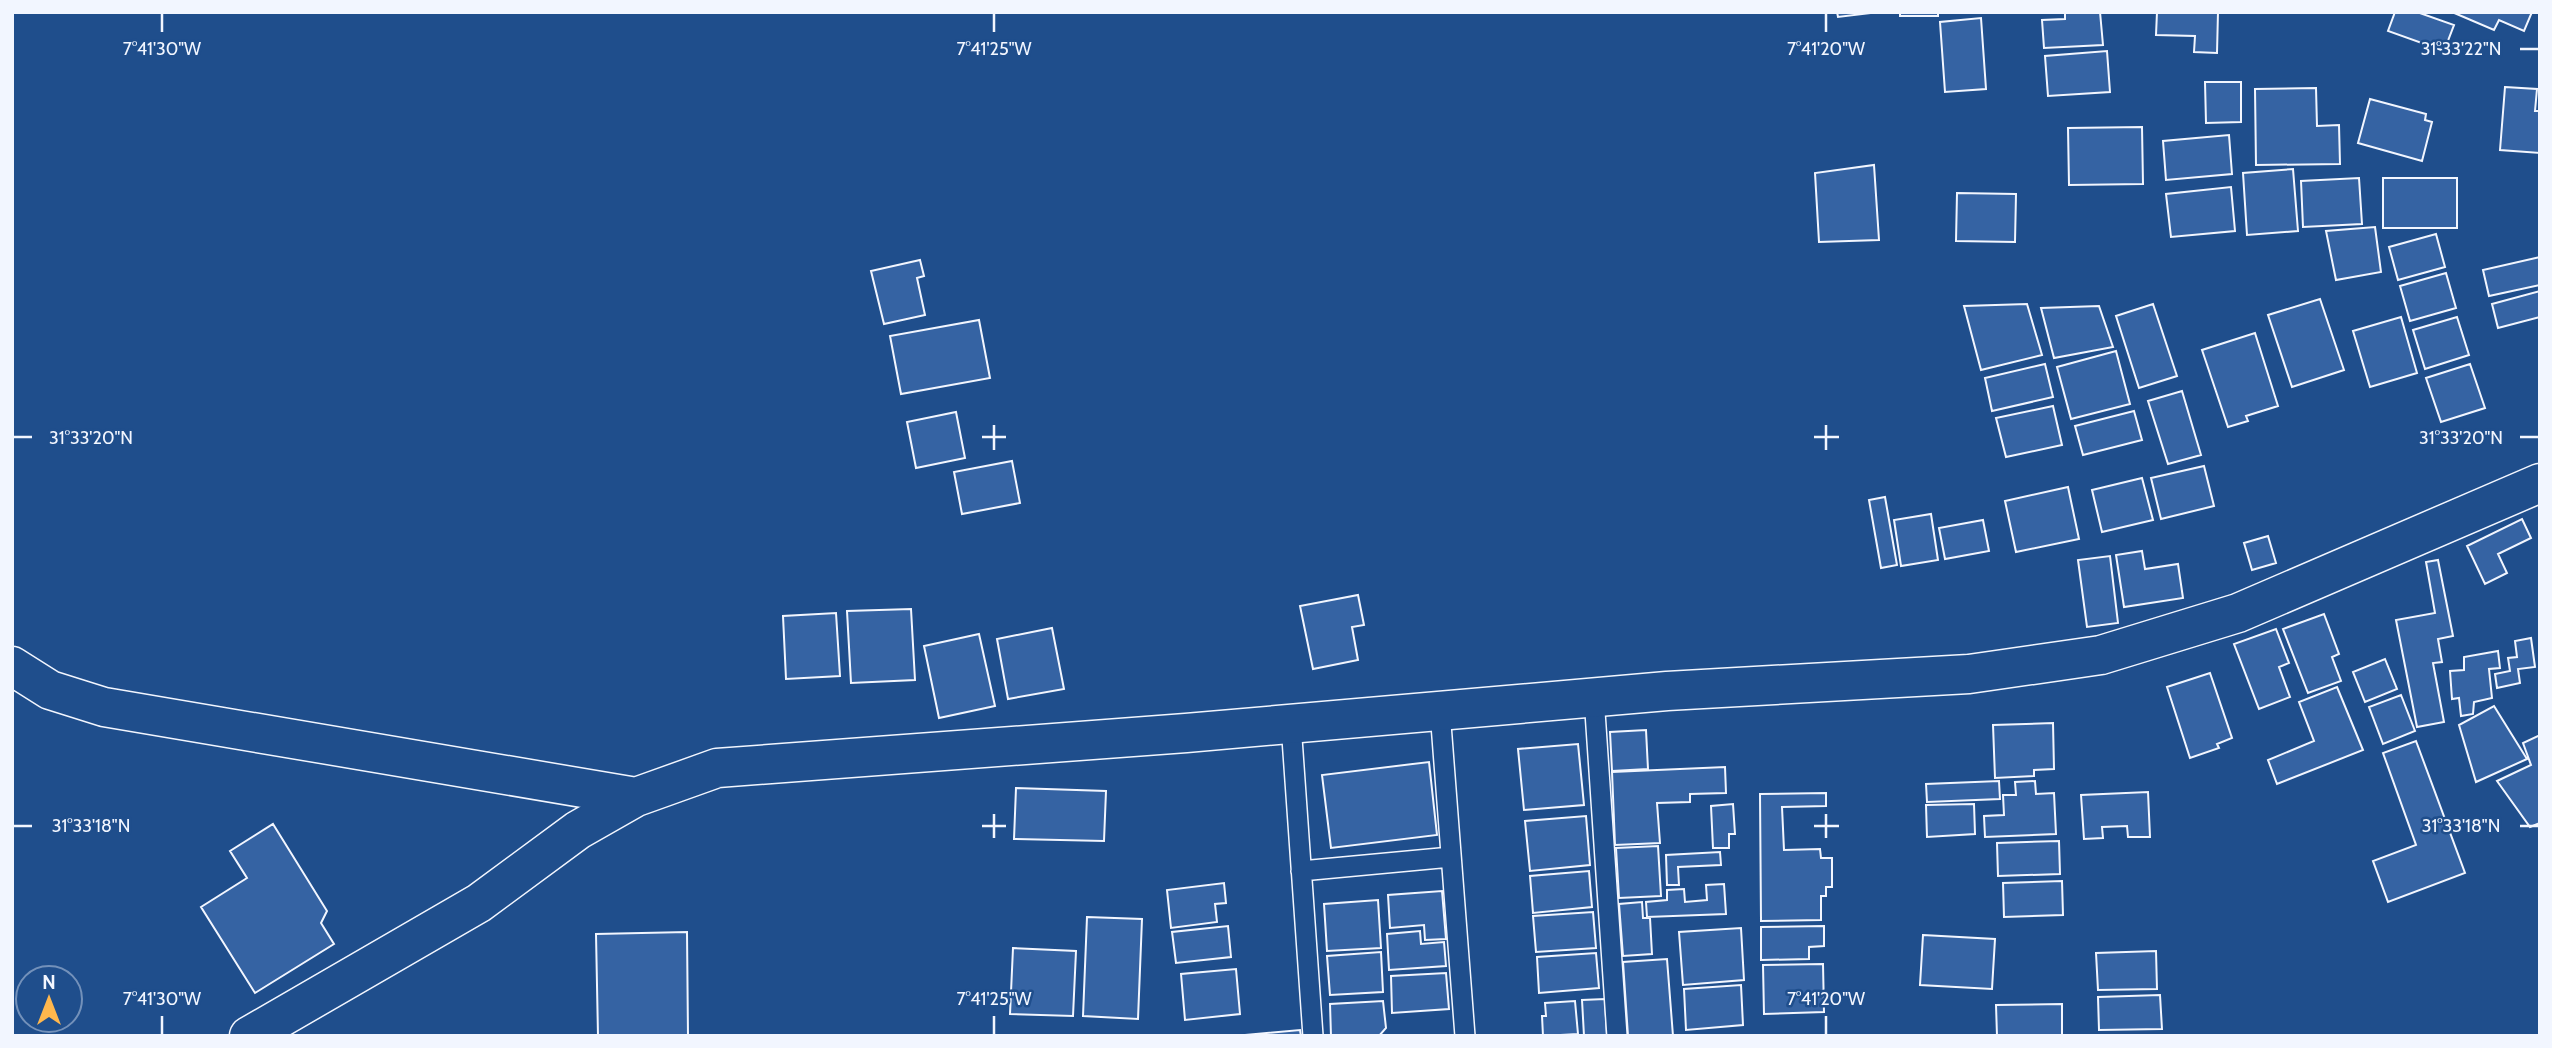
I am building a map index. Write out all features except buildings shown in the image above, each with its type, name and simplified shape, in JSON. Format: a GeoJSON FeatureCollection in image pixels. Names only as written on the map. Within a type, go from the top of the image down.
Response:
{"type":"FeatureCollection","features":[{"type":"Feature","properties":{"kind":"street"},"geometry":{"type":"LineString","coordinates":[[249,1036],[479,903],[578,830],[636,797],[717,768],[1291,724],[1667,691],[1969,674],[2101,655],[2238,613],[2540,483]]}},
{"type":"Feature","properties":{"kind":"street"},"geometry":{"type":"LineString","coordinates":[[12,666],[50,690],[104,707],[636,797]]}},
{"type":"Feature","properties":{"kind":"lane"},"geometry":{"type":"LineString","coordinates":[[1594,697],[1617,1036]]}},
{"type":"Feature","properties":{"kind":"lane"},"geometry":{"type":"LineString","coordinates":[[1440,711],[1465,1036]]}},
{"type":"Feature","properties":{"kind":"lane"},"geometry":{"type":"LineString","coordinates":[[1291,724],[1313,1036]]}},
{"type":"Feature","properties":{"kind":"lane"},"geometry":{"type":"LineString","coordinates":[[1301,871],[1451,857]]}}]}
